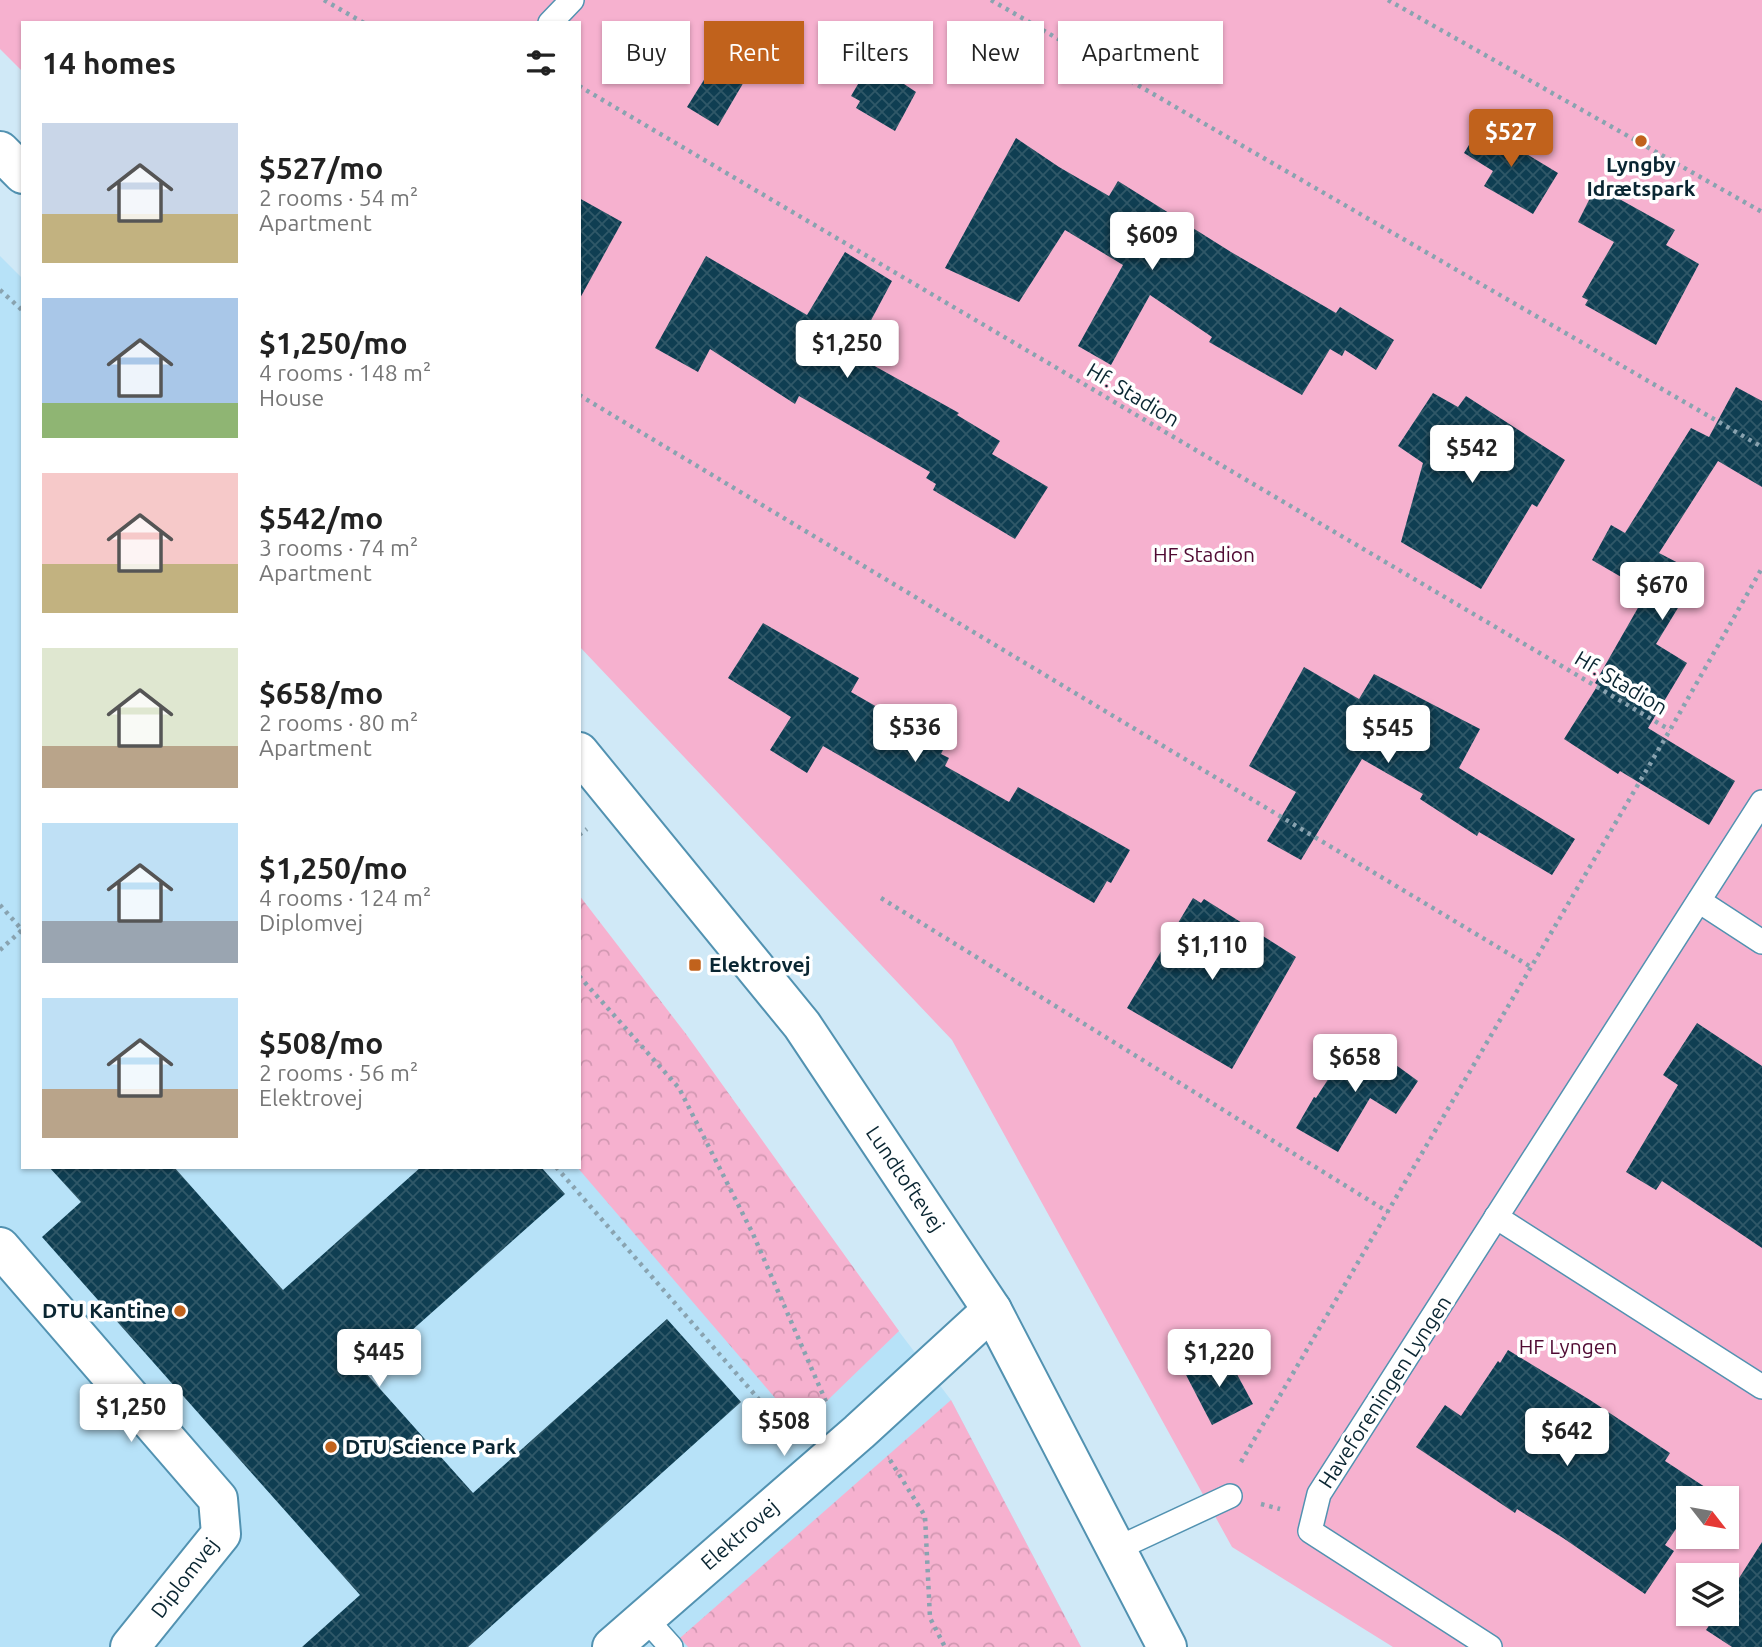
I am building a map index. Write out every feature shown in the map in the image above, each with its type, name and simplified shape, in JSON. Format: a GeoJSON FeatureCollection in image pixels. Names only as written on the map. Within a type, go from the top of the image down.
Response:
{"type":"FeatureCollection","features":[{"type":"Feature","properties":{"kind":"street"},"geometry":{"type":"LineString","coordinates":[[0,151],[21,172]]}},
{"type":"Feature","properties":{"kind":"street","name":"Lundtoftevej"},"geometry":{"type":"LineString","coordinates":[[581,754],[802,1025],[992,1310],[1167,1647]]}},
{"type":"Feature","properties":{"kind":"street","name":"Diplomvej"},"geometry":{"type":"LineString","coordinates":[[0,1247],[218,1499],[220,1534],[130,1647]]}},
{"type":"Feature","properties":{"kind":"street","name":"Elektrovej"},"geometry":{"type":"LineString","coordinates":[[612,1647],[859,1432],[992,1310]]}},
{"type":"Feature","properties":{"kind":"lane"},"geometry":{"type":"LineString","coordinates":[[552,21],[572,0]]}},
{"type":"Feature","properties":{"kind":"lane","name":"Haveforeningen Lyngen"},"geometry":{"type":"LineString","coordinates":[[1490,1647],[1310,1531],[1319,1494],[1762,802]]}},
{"type":"Feature","properties":{"kind":"lane"},"geometry":{"type":"LineString","coordinates":[[1699,901],[1762,942]]}},
{"type":"Feature","properties":{"kind":"lane"},"geometry":{"type":"LineString","coordinates":[[1496,1217],[1762,1387]]}},
{"type":"Feature","properties":{"kind":"lane"},"geometry":{"type":"LineString","coordinates":[[1116,1549],[1230,1496]]}},
{"type":"Feature","properties":{"kind":"lane"},"geometry":{"type":"LineString","coordinates":[[645,1618],[670,1647]]}},
{"type":"Feature","properties":{"kind":"path"},"geometry":{"type":"LineString","coordinates":[[324,0],[361,21]]}},
{"type":"Feature","properties":{"kind":"path"},"geometry":{"type":"LineString","coordinates":[[991,0],[1762,447]]}},
{"type":"Feature","properties":{"kind":"path"},"geometry":{"type":"LineString","coordinates":[[1388,0],[1762,212]]}},
{"type":"Feature","properties":{"kind":"path","name":"Hf. Stadion"},"geometry":{"type":"LineString","coordinates":[[581,87],[1670,730]]}},
{"type":"Feature","properties":{"kind":"path"},"geometry":{"type":"LineString","coordinates":[[0,289],[21,309]]}},
{"type":"Feature","properties":{"kind":"path"},"geometry":{"type":"LineString","coordinates":[[581,397],[1531,967]]}},
{"type":"Feature","properties":{"kind":"path"},"geometry":{"type":"LineString","coordinates":[[1313,1517],[1230,1496],[1237,1470],[1762,568]]}},
{"type":"Feature","properties":{"kind":"path"},"geometry":{"type":"LineString","coordinates":[[881,898],[1388,1212]]}},
{"type":"Feature","properties":{"kind":"path"},"geometry":{"type":"LineString","coordinates":[[0,905],[21,930]]}},
{"type":"Feature","properties":{"kind":"path"},"geometry":{"type":"LineString","coordinates":[[0,950],[21,932]]}},
{"type":"Feature","properties":{"kind":"path"},"geometry":{"type":"LineString","coordinates":[[581,978],[679,1088],[753,1234],[824,1402],[859,1432],[883,1448],[925,1516],[930,1618],[945,1647]]}},
{"type":"Feature","properties":{"kind":"path"},"geometry":{"type":"LineString","coordinates":[[558,1169],[818,1467]]}},
{"type":"Feature","properties":{"kind":"shaded area"},"geometry":{"type":"Polygon","coordinates":[[[0,256],[21,277],[21,1169],[581,1169],[581,1154],[611,952],[951,1400],[1081,1647],[0,1647],[0,256]]]}},
{"type":"Feature","properties":{"kind":"green space","name":"HF Stadion"},"geometry":{"type":"Polygon","coordinates":[[[0,0],[1762,0],[1762,1647],[1393,1647],[1232,1547],[952,1040],[581,648],[581,21],[21,21],[21,70],[0,49],[0,0]]]}},
{"type":"Feature","properties":{"kind":"green space"},"geometry":{"type":"Polygon","coordinates":[[[581,898],[686,1034],[899,1331],[800,1427],[579,1169],[581,1169],[581,898]]]}},
{"type":"Feature","properties":{"kind":"green space"},"geometry":{"type":"Polygon","coordinates":[[[951,1400],[1081,1647],[688,1647],[680,1638],[951,1400]]]}},
{"type":"Feature","properties":{"kind":"building"},"geometry":{"type":"Polygon","coordinates":[[[704,80],[704,84],[743,84],[718,126],[687,107],[704,80]]]}},
{"type":"Feature","properties":{"kind":"building"},"geometry":{"type":"Polygon","coordinates":[[[858,84],[904,84],[916,92],[895,131],[856,108],[860,101],[851,96],[858,84]]]}},
{"type":"Feature","properties":{"kind":"building"},"geometry":{"type":"Polygon","coordinates":[[[1482,124],[1558,173],[1533,214],[1484,186],[1493,171],[1464,153],[1482,124]]]}},
{"type":"Feature","properties":{"kind":"building"},"geometry":{"type":"Polygon","coordinates":[[[1016,138],[1109,196],[1118,181],[1231,252],[1336,313],[1340,307],[1394,340],[1376,370],[1345,350],[1342,356],[1330,349],[1302,395],[1209,342],[1212,337],[1150,295],[1111,365],[1078,346],[1123,265],[1065,230],[1019,302],[945,268],[1016,138]]]}},
{"type":"Feature","properties":{"kind":"building"},"geometry":{"type":"Polygon","coordinates":[[[1596,186],[1675,230],[1666,245],[1699,264],[1656,345],[1585,305],[1588,300],[1582,297],[1614,242],[1578,222],[1596,186]]]}},
{"type":"Feature","properties":{"kind":"building"},"geometry":{"type":"Polygon","coordinates":[[[581,199],[622,222],[581,296],[581,199]]]}},
{"type":"Feature","properties":{"kind":"building"},"geometry":{"type":"Polygon","coordinates":[[[845,252],[892,281],[853,354],[959,413],[957,415],[1000,441],[992,454],[1048,487],[1015,539],[933,490],[936,484],[926,478],[930,472],[799,396],[795,404],[710,349],[698,372],[655,348],[706,256],[807,315],[845,252]]]}},
{"type":"Feature","properties":{"kind":"building"},"geometry":{"type":"Polygon","coordinates":[[[1736,387],[1762,401],[1762,487],[1718,461],[1659,553],[1684,566],[1670,590],[1684,598],[1656,644],[1687,663],[1648,728],[1735,781],[1709,825],[1620,771],[1618,774],[1564,739],[1598,685],[1595,683],[1647,592],[1592,560],[1611,525],[1625,533],[1691,428],[1709,437],[1736,387]]]}},
{"type":"Feature","properties":{"kind":"building"},"geometry":{"type":"Polygon","coordinates":[[[1433,393],[1458,407],[1466,396],[1565,460],[1537,507],[1532,504],[1481,589],[1401,542],[1423,463],[1398,446],[1433,393]]]}},
{"type":"Feature","properties":{"kind":"building"},"geometry":{"type":"Polygon","coordinates":[[[763,623],[859,678],[851,692],[945,746],[941,754],[949,758],[945,766],[1009,802],[1018,787],[1130,850],[1111,883],[1107,881],[1094,903],[823,746],[807,773],[770,750],[791,717],[728,678],[763,623]]]}},
{"type":"Feature","properties":{"kind":"building"},"geometry":{"type":"Polygon","coordinates":[[[1304,667],[1359,699],[1374,674],[1480,729],[1459,768],[1575,839],[1552,875],[1479,832],[1477,836],[1420,799],[1423,794],[1362,759],[1301,860],[1267,841],[1296,792],[1249,766],[1304,667]]]}},
{"type":"Feature","properties":{"kind":"building"},"geometry":{"type":"Polygon","coordinates":[[[1193,898],[1201,903],[1204,899],[1296,957],[1232,1069],[1127,1008],[1193,898]]]}},
{"type":"Feature","properties":{"kind":"building"},"geometry":{"type":"Polygon","coordinates":[[[1697,1023],[1762,1066],[1762,1248],[1662,1181],[1656,1190],[1626,1172],[1678,1085],[1663,1075],[1697,1023]]]}},
{"type":"Feature","properties":{"kind":"building"},"geometry":{"type":"Polygon","coordinates":[[[1356,1036],[1418,1081],[1396,1114],[1370,1098],[1338,1152],[1296,1128],[1356,1036]]]}},
{"type":"Feature","properties":{"kind":"building","name":"DTU Science Park"},"geometry":{"type":"Polygon","coordinates":[[[51,1169],[176,1169],[283,1290],[419,1169],[543,1169],[565,1194],[365,1372],[473,1493],[667,1319],[741,1402],[468,1647],[302,1647],[360,1595],[42,1237],[81,1202],[51,1169]]]}},
{"type":"Feature","properties":{"kind":"building"},"geometry":{"type":"Polygon","coordinates":[[[1508,1350],[1670,1453],[1665,1461],[1703,1486],[1676,1486],[1676,1529],[1665,1545],[1674,1551],[1645,1594],[1563,1538],[1517,1509],[1515,1513],[1416,1447],[1445,1405],[1461,1416],[1498,1361],[1500,1363],[1508,1350]]]}},
{"type":"Feature","properties":{"kind":"building"},"geometry":{"type":"Polygon","coordinates":[[[1225,1352],[1253,1404],[1212,1425],[1185,1373],[1225,1352]]]}},
{"type":"Feature","properties":{"kind":"building"},"geometry":{"type":"Polygon","coordinates":[[[1762,1542],[1762,1647],[1732,1647],[1706,1630],[1709,1626],[1739,1626],[1739,1578],[1762,1542]]]}},
{"type":"Feature","properties":{"kind":"place","name":"Lyngby Idrætspark"},"geometry":{"type":"Point","coordinates":[1641,141]}},
{"type":"Feature","properties":{"kind":"place","name":"Elektrovej"},"geometry":{"type":"Point","coordinates":[695,965]}},
{"type":"Feature","properties":{"kind":"place","name":"DTU Kantine"},"geometry":{"type":"Point","coordinates":[180,1311]}},
{"type":"Feature","properties":{"kind":"place","name":"DTU Science Park"},"geometry":{"type":"Point","coordinates":[331,1447]}},
{"type":"Feature","properties":{"kind":"park label","name":"HF Lyngen"},"geometry":{"type":"Point","coordinates":[1568,1347]}}]}
